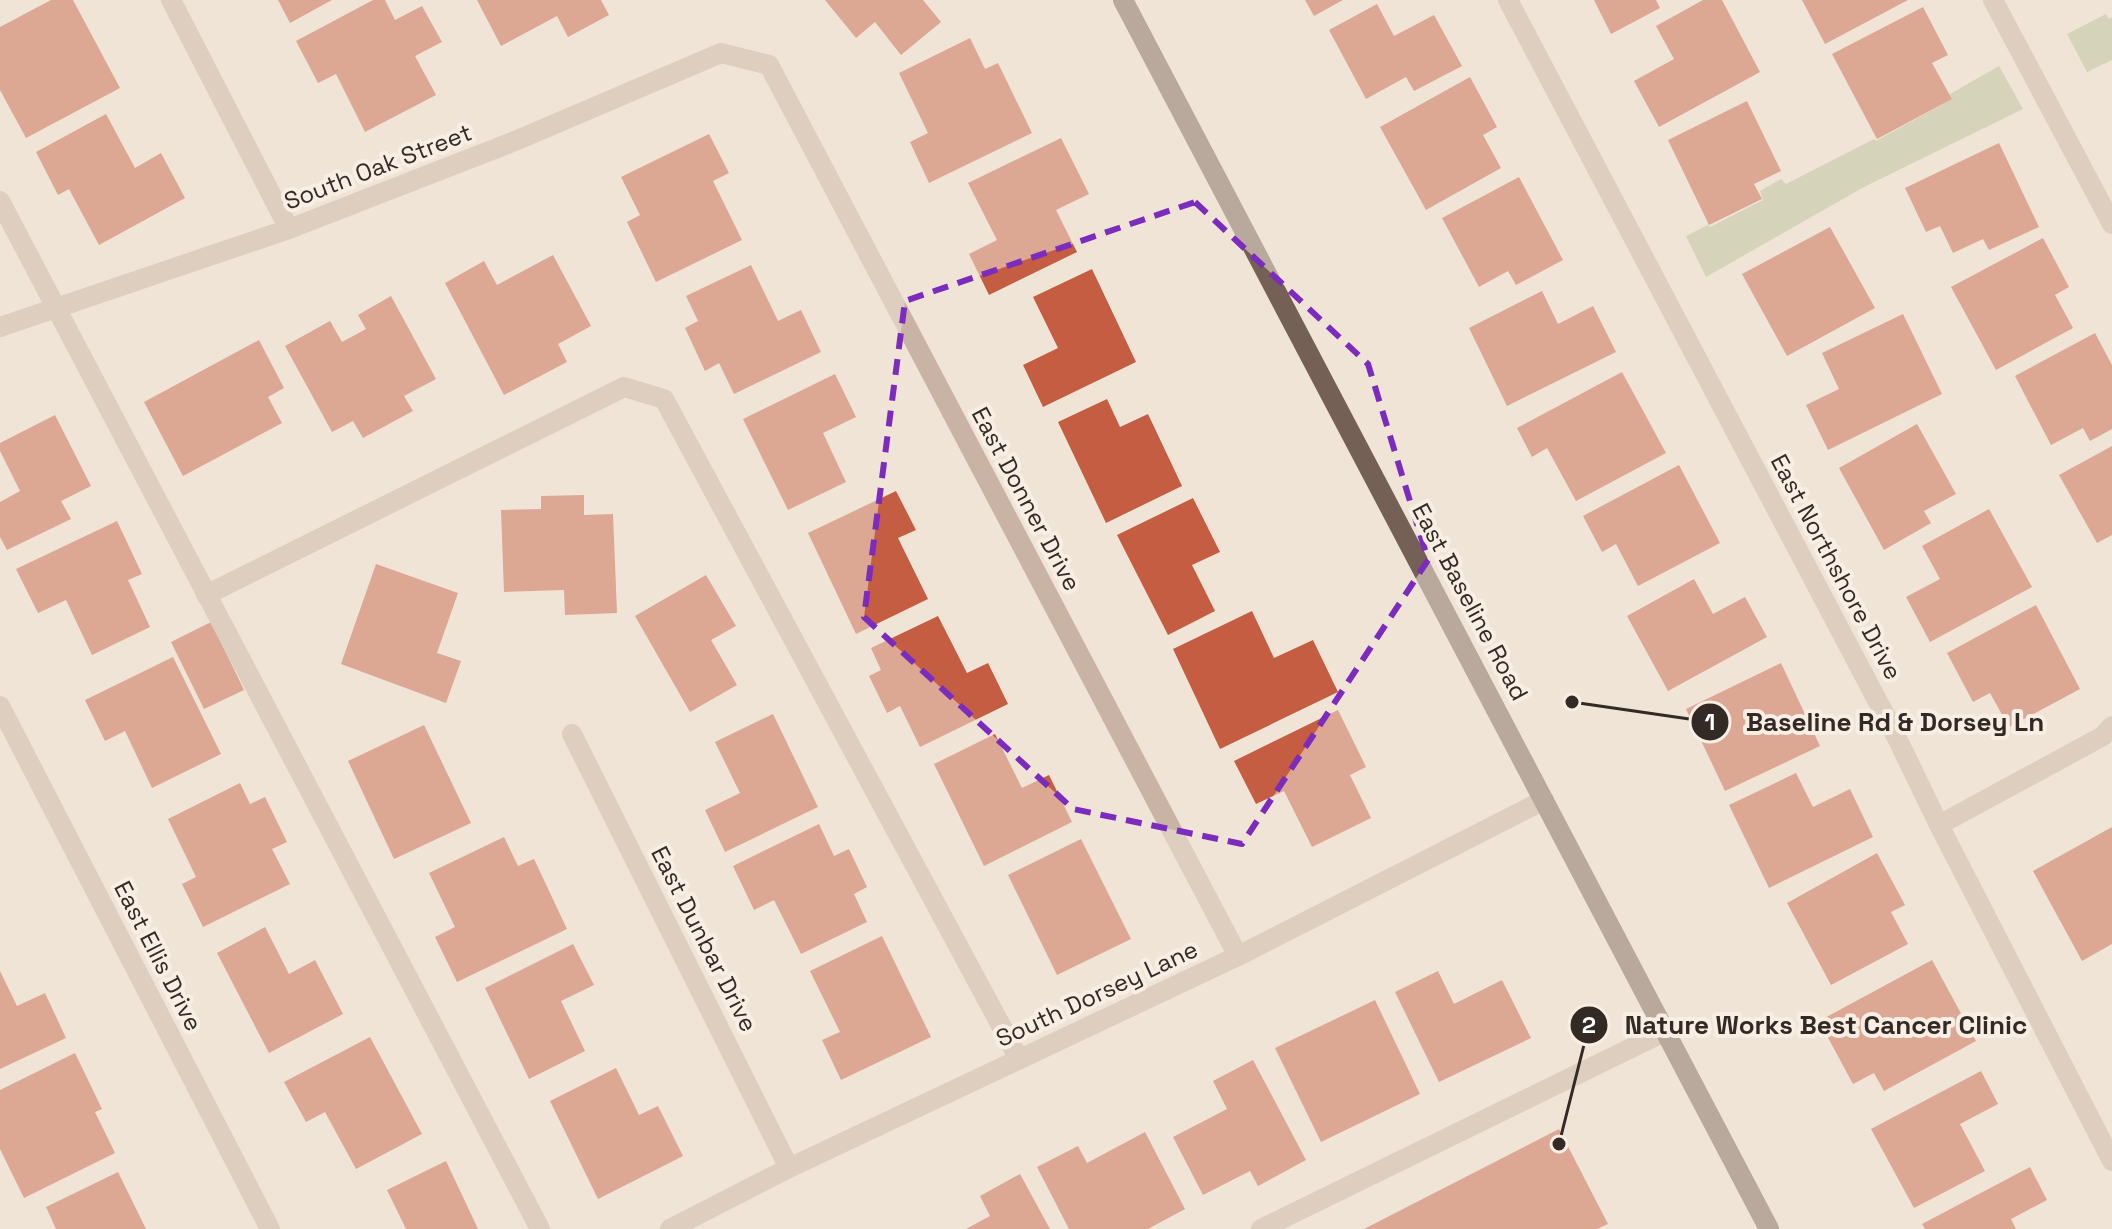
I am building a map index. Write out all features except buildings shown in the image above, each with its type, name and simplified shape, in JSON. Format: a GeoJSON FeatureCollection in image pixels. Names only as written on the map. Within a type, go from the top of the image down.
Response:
{"type":"FeatureCollection","features":[{"type":"Feature","properties":{"kind":"main road","name":"East Baseline Road"},"geometry":{"type":"LineString","coordinates":[[1123,0],[1769,1229]]}},
{"type":"Feature","properties":{"kind":"street"},"geometry":{"type":"LineString","coordinates":[[171,0],[289,229]]}},
{"type":"Feature","properties":{"kind":"street","name":"East Northshore Drive"},"geometry":{"type":"LineString","coordinates":[[1508,0],[1896,736],[2112,1161]]}},
{"type":"Feature","properties":{"kind":"street"},"geometry":{"type":"LineString","coordinates":[[1993,0],[2112,224]]}},
{"type":"Feature","properties":{"kind":"street","name":"South Oak Street"},"geometry":{"type":"LineString","coordinates":[[0,327],[289,229],[515,141],[721,53],[769,65]]}},
{"type":"Feature","properties":{"kind":"street","name":"East Donner Drive"},"geometry":{"type":"LineString","coordinates":[[769,65],[1238,956]]}},
{"type":"Feature","properties":{"kind":"street"},"geometry":{"type":"LineString","coordinates":[[0,201],[540,1229]]}},
{"type":"Feature","properties":{"kind":"street"},"geometry":{"type":"LineString","coordinates":[[206,595],[624,387],[664,399],[1019,1059]]}},
{"type":"Feature","properties":{"kind":"street","name":"East Ellis Drive"},"geometry":{"type":"LineString","coordinates":[[0,706],[270,1229]]}},
{"type":"Feature","properties":{"kind":"street"},"geometry":{"type":"LineString","coordinates":[[1939,825],[2103,736],[2112,726]]}},
{"type":"Feature","properties":{"kind":"street","name":"East Dunbar Drive"},"geometry":{"type":"LineString","coordinates":[[572,734],[789,1168]]}},
{"type":"Feature","properties":{"kind":"street","name":"South Dorsey Lane"},"geometry":{"type":"LineString","coordinates":[[670,1229],[789,1168],[1238,956],[1544,800]]}},
{"type":"Feature","properties":{"kind":"street"},"geometry":{"type":"LineString","coordinates":[[1261,1229],[1666,1031]]}},
{"type":"Feature","properties":{"kind":"highlighted area"},"geometry":{"type":"Polygon","coordinates":[[[1195,202],[1368,364],[1428,560],[1242,844],[1073,809],[864,617],[905,301],[1195,202]]]}},
{"type":"Feature","properties":{"kind":"green space"},"geometry":{"type":"Polygon","coordinates":[[[2106,14],[2109,19],[2112,17],[2112,60],[2087,72],[2067,34],[2106,14]]]}},
{"type":"Feature","properties":{"kind":"green space"},"geometry":{"type":"Polygon","coordinates":[[[1999,66],[2023,109],[1864,187],[1706,277],[1686,236],[1763,200],[1760,191],[1781,179],[1786,184],[1874,139],[1876,141],[1952,99],[1950,94],[1999,66]]]}},
{"type":"Feature","properties":{"kind":"place","name":"Baseline Rd & Dorsey Ln"},"geometry":{"type":"Point","coordinates":[1572,702]}},
{"type":"Feature","properties":{"kind":"place","name":"Nature Works Best Cancer Clinic"},"geometry":{"type":"Point","coordinates":[1559,1144]}}]}
